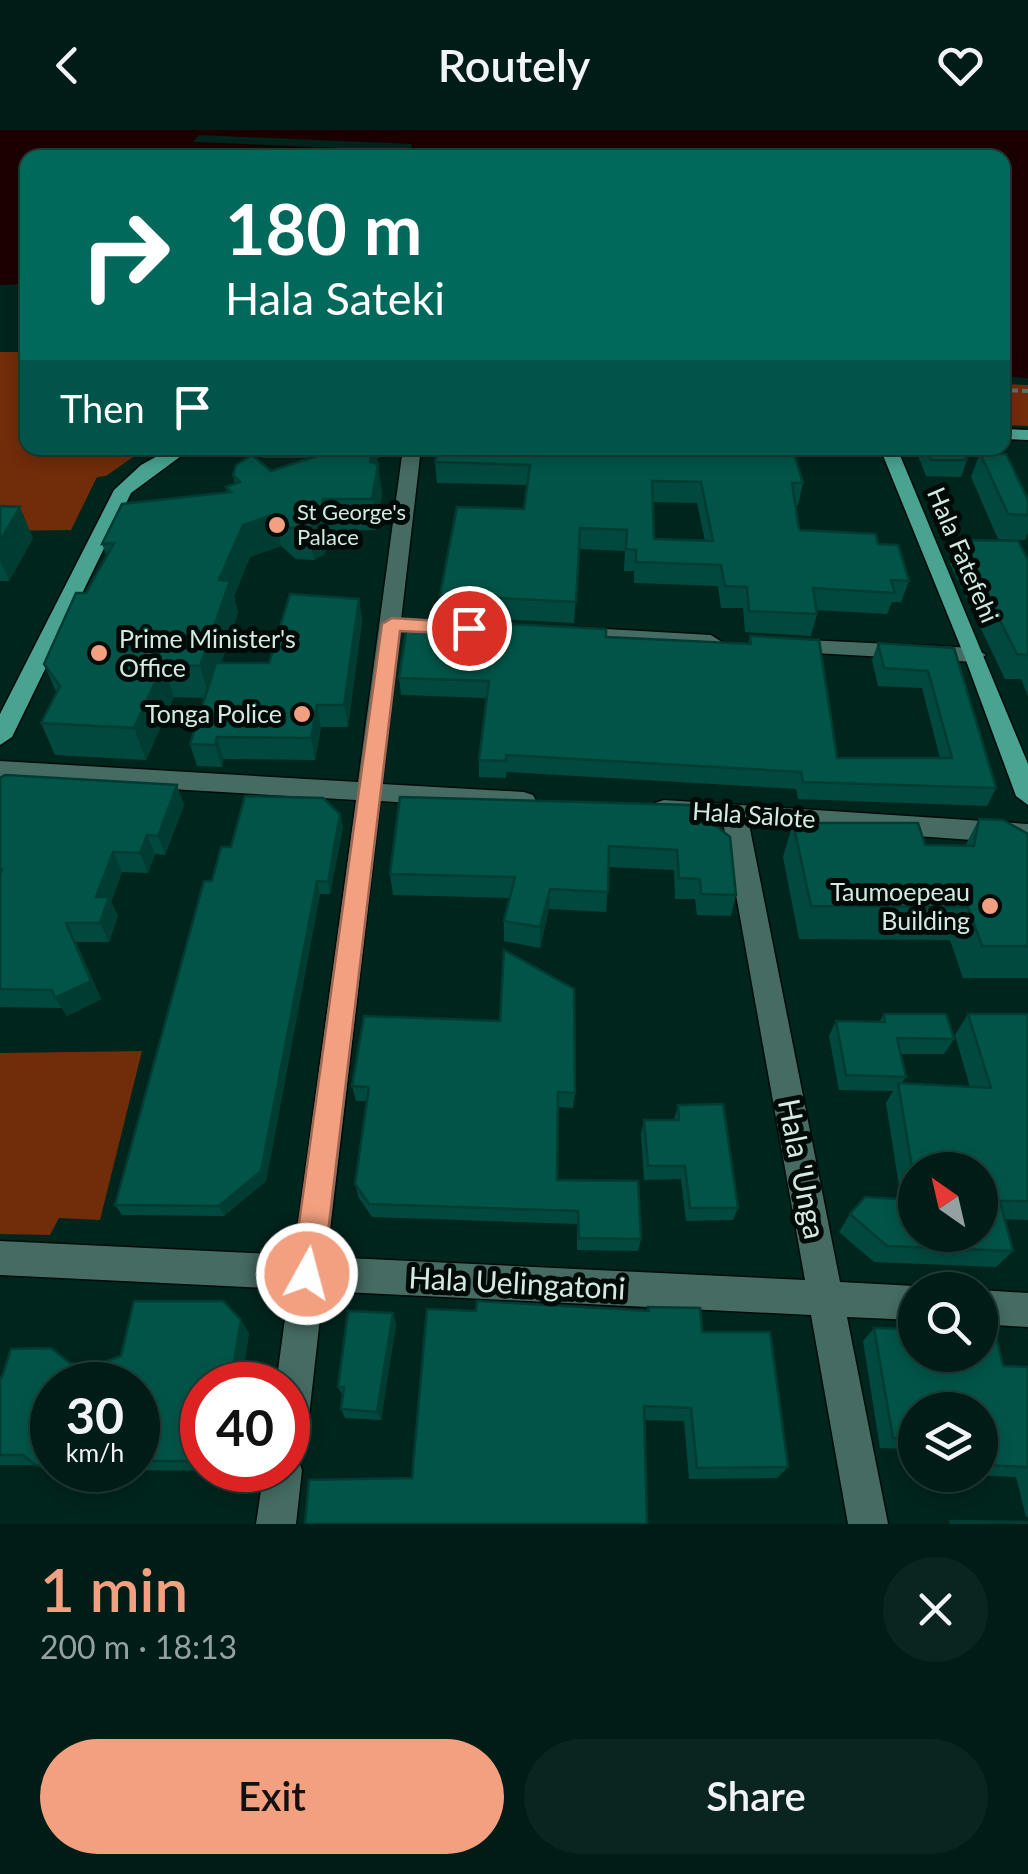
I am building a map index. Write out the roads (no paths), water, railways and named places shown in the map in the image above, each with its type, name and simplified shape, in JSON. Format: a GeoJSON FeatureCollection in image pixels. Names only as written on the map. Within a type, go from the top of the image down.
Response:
{"type":"FeatureCollection","features":[{"type":"Feature","properties":{"kind":"main road"},"geometry":{"type":"LineString","coordinates":[[0,736],[123,490],[146,469],[171,455]]}},
{"type":"Feature","properties":{"kind":"main road","name":"Hala Fatefehi"},"geometry":{"type":"LineString","coordinates":[[891,455],[976,655],[1028,796]]}},
{"type":"Feature","properties":{"kind":"street"},"geometry":{"type":"LineString","coordinates":[[297,1362],[369,793],[401,625],[412,455]]}},
{"type":"Feature","properties":{"kind":"street"},"geometry":{"type":"LineString","coordinates":[[546,633],[735,644]]}},
{"type":"Feature","properties":{"kind":"street"},"geometry":{"type":"LineString","coordinates":[[772,646],[976,655]]}},
{"type":"Feature","properties":{"kind":"street"},"geometry":{"type":"LineString","coordinates":[[0,770],[556,803]]}},
{"type":"Feature","properties":{"kind":"street","name":"Hala Sālote"},"geometry":{"type":"LineString","coordinates":[[635,807],[1028,834]]}},
{"type":"Feature","properties":{"kind":"street","name":"Hala 'Unga"},"geometry":{"type":"LineString","coordinates":[[734,813],[868,1524]]}},
{"type":"Feature","properties":{"kind":"street","name":"Hala Uelingatoni"},"geometry":{"type":"LineString","coordinates":[[0,1258],[898,1302]]}},
{"type":"Feature","properties":{"kind":"street"},"geometry":{"type":"LineString","coordinates":[[998,1308],[1028,1310]]}},
{"type":"Feature","properties":{"kind":"street"},"geometry":{"type":"LineString","coordinates":[[276,1524],[280,1492]]}},
{"type":"Feature","properties":{"kind":"place","name":"St George's Palace"},"geometry":{"type":"Point","coordinates":[277,525]}},
{"type":"Feature","properties":{"kind":"place","name":"Prime Minister's Office"},"geometry":{"type":"Point","coordinates":[99,653]}},
{"type":"Feature","properties":{"kind":"place","name":"Tonga Police"},"geometry":{"type":"Point","coordinates":[302,714]}},
{"type":"Feature","properties":{"kind":"place","name":"Taumoepeau Building"},"geometry":{"type":"Point","coordinates":[990,906]}}]}
